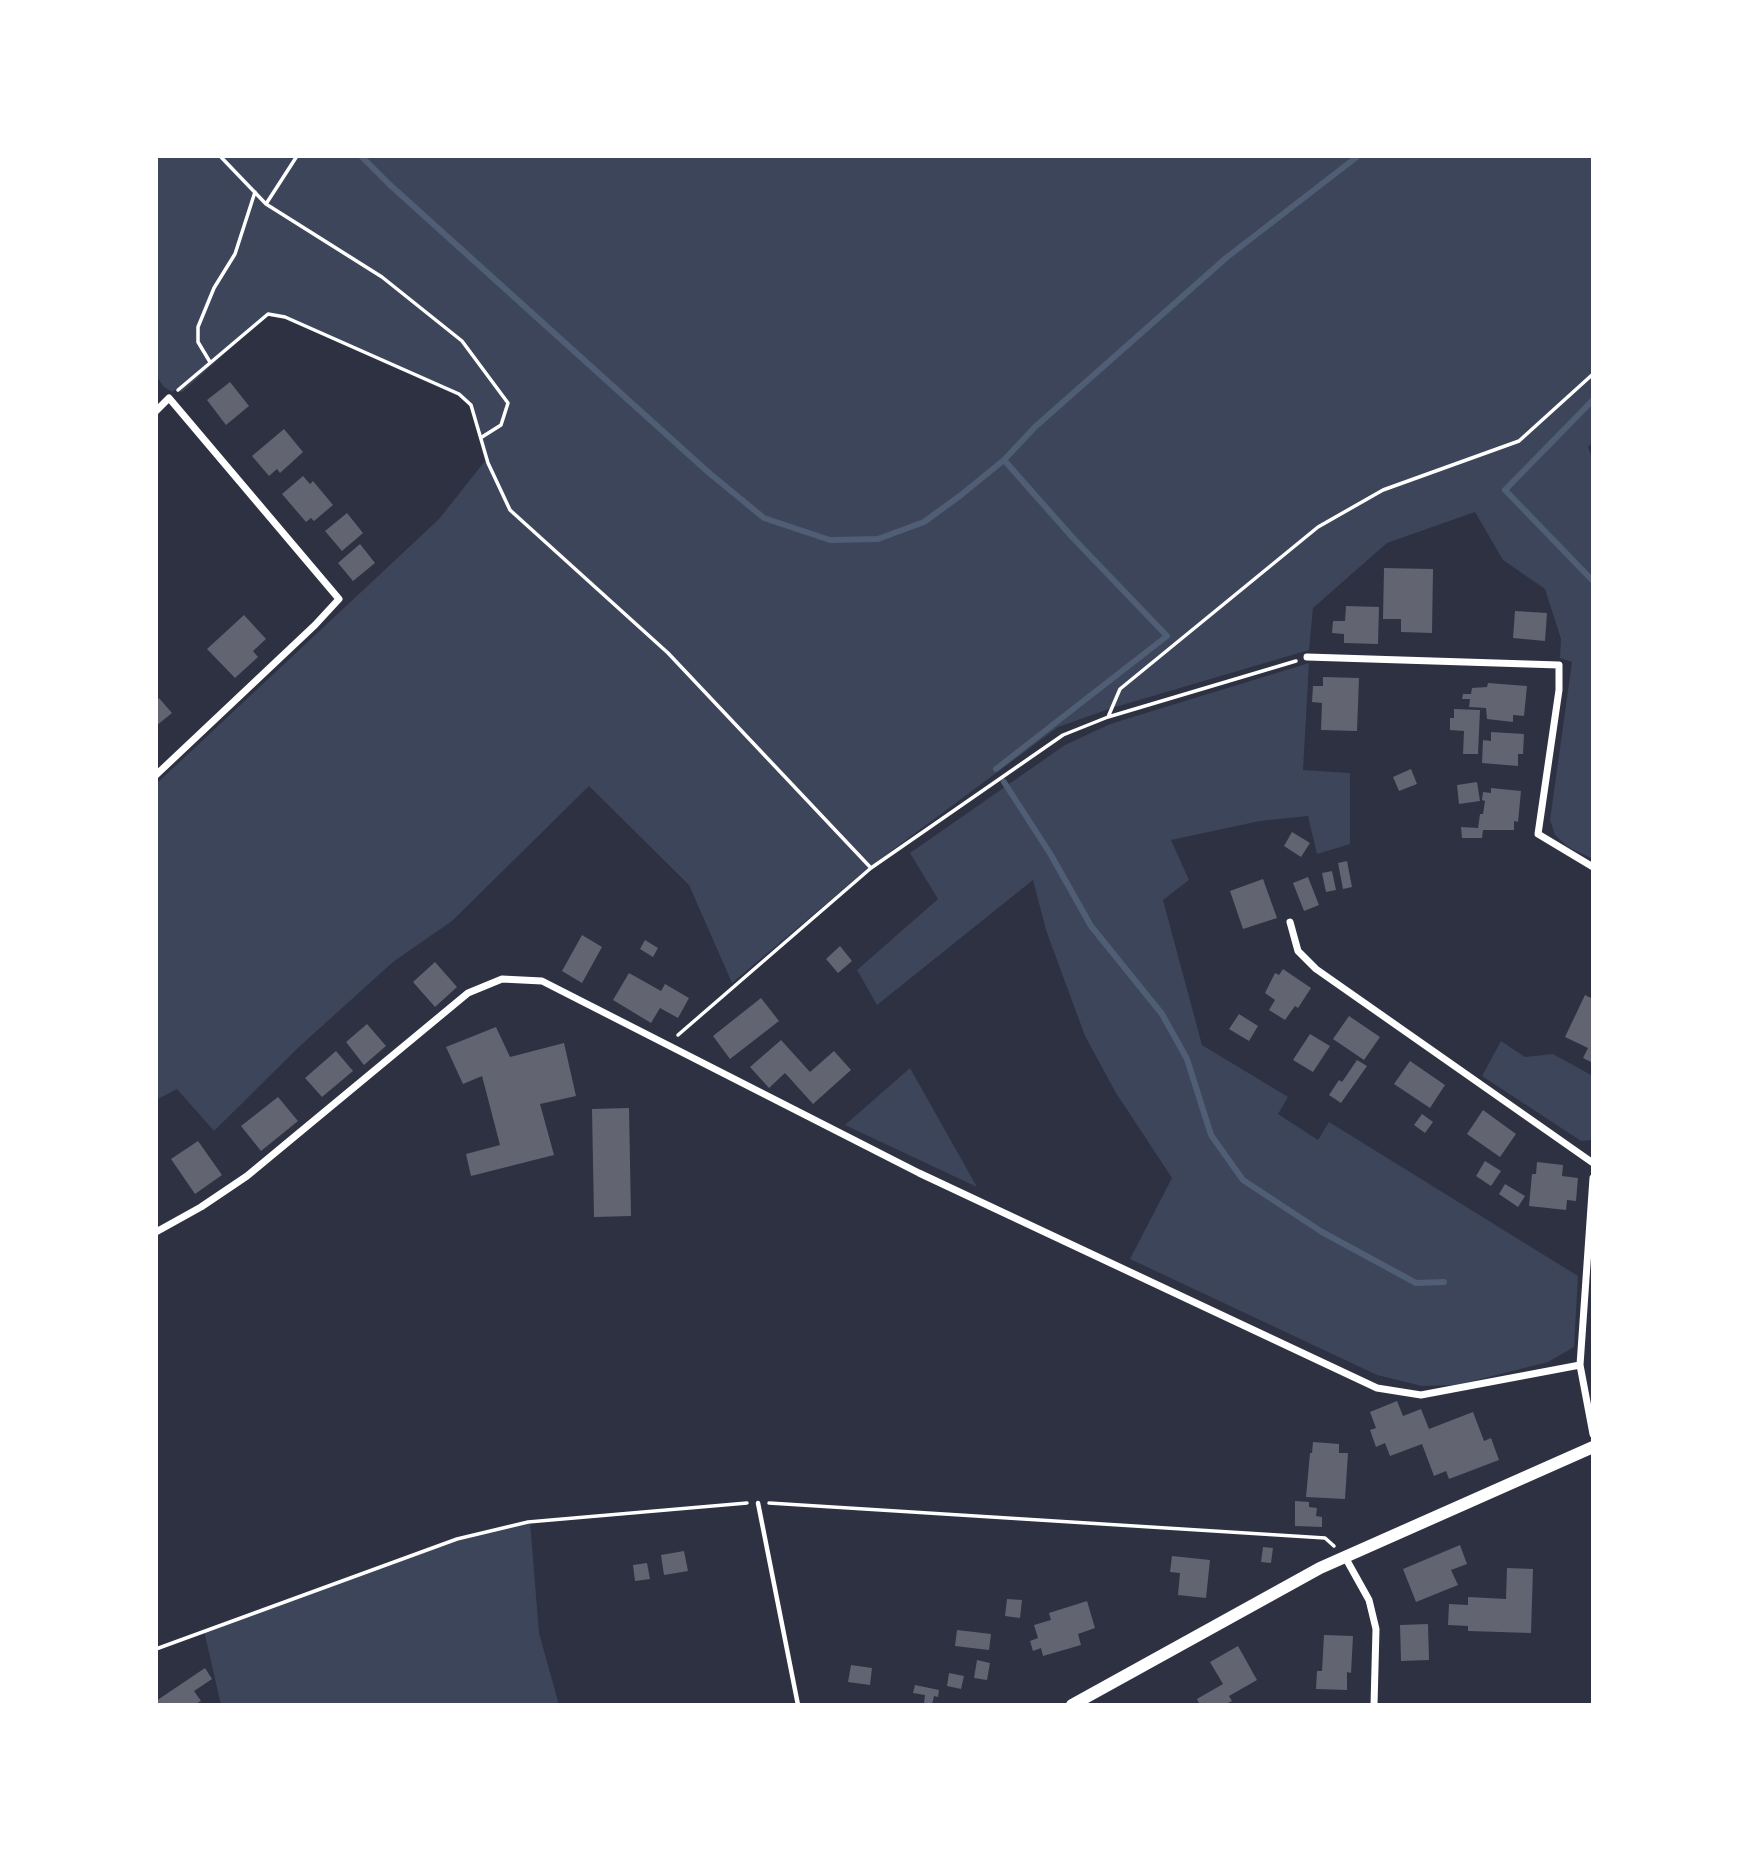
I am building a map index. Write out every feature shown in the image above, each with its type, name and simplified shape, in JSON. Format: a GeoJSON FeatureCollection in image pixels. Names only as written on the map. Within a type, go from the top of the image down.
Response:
{"type":"FeatureCollection","features":[{"type":"Feature","properties":{"kind":"main road"},"geometry":{"type":"LineString","coordinates":[[1072,1705],[1320,1568],[1593,1447]]}},
{"type":"Feature","properties":{"kind":"street"},"geometry":{"type":"LineString","coordinates":[[156,411],[169,398],[340,600],[156,775]]}},
{"type":"Feature","properties":{"kind":"street"},"geometry":{"type":"LineString","coordinates":[[1307,657],[1559,665],[1559,690],[1538,834],[1593,867]]}},
{"type":"Feature","properties":{"kind":"street"},"geometry":{"type":"LineString","coordinates":[[1290,922],[1298,951],[1316,969],[1593,1163]]}},
{"type":"Feature","properties":{"kind":"street"},"geometry":{"type":"LineString","coordinates":[[156,1232],[201,1207],[247,1176],[468,993],[502,979],[542,981],[919,1173],[1377,1388],[1421,1395],[1580,1366]]}},
{"type":"Feature","properties":{"kind":"street"},"geometry":{"type":"LineString","coordinates":[[1593,1178],[1580,1366],[1593,1434]]}},
{"type":"Feature","properties":{"kind":"street"},"geometry":{"type":"LineString","coordinates":[[1345,1557],[1369,1600],[1376,1629],[1374,1705]]}},
{"type":"Feature","properties":{"kind":"lane"},"geometry":{"type":"LineString","coordinates":[[758,1503],[798,1705]]}},
{"type":"Feature","properties":{"kind":"path"},"geometry":{"type":"LineString","coordinates":[[220,156],[266,204],[382,277],[462,341],[508,403],[501,425],[482,438]]}},
{"type":"Feature","properties":{"kind":"path"},"geometry":{"type":"LineString","coordinates":[[266,204],[298,156]]}},
{"type":"Feature","properties":{"kind":"path"},"geometry":{"type":"LineString","coordinates":[[210,362],[198,342],[198,327],[214,288],[235,254],[254,192]]}},
{"type":"Feature","properties":{"kind":"path"},"geometry":{"type":"LineString","coordinates":[[169,398],[268,314],[285,317],[459,394],[471,405],[488,463],[510,510],[668,653],[871,868]]}},
{"type":"Feature","properties":{"kind":"path"},"geometry":{"type":"LineString","coordinates":[[1108,717],[1120,689],[1318,527],[1383,491],[1519,441],[1593,374]]}},
{"type":"Feature","properties":{"kind":"path"},"geometry":{"type":"LineString","coordinates":[[666,1046],[871,868],[1063,735],[1108,717],[1307,657]]}},
{"type":"Feature","properties":{"kind":"path"},"geometry":{"type":"LineString","coordinates":[[156,1649],[187,1638]]}},
{"type":"Feature","properties":{"kind":"shaded area"},"geometry":{"type":"Polygon","coordinates":[[[156,156],[1593,156],[1593,441],[1588,447],[1593,461],[1593,859],[1568,847],[1555,835],[1550,820],[1572,662],[1560,658],[1561,639],[1545,589],[1503,560],[1475,512],[1387,543],[1313,608],[1309,650],[1112,708],[1058,727],[871,866],[732,983],[689,885],[589,786],[452,921],[393,962],[300,1046],[214,1131],[177,1089],[156,1100],[156,784],[439,519],[485,461],[470,406],[458,396],[283,318],[268,316],[263,319],[182,392],[172,392],[164,387],[156,376],[156,156]]]}},
{"type":"Feature","properties":{"kind":"shaded area"},"geometry":{"type":"Polygon","coordinates":[[[1309,663],[1303,770],[1350,773],[1350,844],[1317,854],[1308,816],[1260,821],[1171,840],[1189,880],[1163,900],[1202,1045],[1288,1097],[1278,1114],[1318,1140],[1329,1122],[1578,1276],[1574,1347],[1548,1362],[1457,1385],[1422,1386],[1377,1375],[1130,1259],[1172,1178],[1116,1093],[1085,1036],[1046,930],[1033,880],[877,1005],[857,970],[938,899],[910,853],[1065,745],[1110,724],[1309,663]]]}},
{"type":"Feature","properties":{"kind":"shaded area"},"geometry":{"type":"Polygon","coordinates":[[[1501,1041],[1525,1057],[1553,1054],[1593,1076],[1593,1140],[1581,1141],[1482,1076],[1501,1041]]]}},
{"type":"Feature","properties":{"kind":"shaded area"},"geometry":{"type":"Polygon","coordinates":[[[910,1068],[977,1187],[845,1125],[910,1068]]]}},
{"type":"Feature","properties":{"kind":"shaded area"},"geometry":{"type":"Polygon","coordinates":[[[530,1521],[539,1633],[559,1705],[221,1705],[204,1631],[459,1540],[530,1521]]]}},
{"type":"Feature","properties":{"kind":"building"},"geometry":{"type":"Polygon","coordinates":[[[230,382],[249,406],[226,425],[207,400],[230,382]]]}},
{"type":"Feature","properties":{"kind":"building"},"geometry":{"type":"Polygon","coordinates":[[[284,429],[303,452],[280,473],[277,469],[269,476],[252,456],[284,429]]]}},
{"type":"Feature","properties":{"kind":"building"},"geometry":{"type":"Polygon","coordinates":[[[303,476],[310,484],[313,481],[333,505],[314,521],[311,518],[306,522],[282,494],[303,476]]]}},
{"type":"Feature","properties":{"kind":"building"},"geometry":{"type":"Polygon","coordinates":[[[347,513],[363,533],[342,551],[325,531],[347,513]]]}},
{"type":"Feature","properties":{"kind":"building"},"geometry":{"type":"Polygon","coordinates":[[[360,544],[375,563],[353,581],[338,563],[360,544]]]}},
{"type":"Feature","properties":{"kind":"building"},"geometry":{"type":"Polygon","coordinates":[[[1384,568],[1433,569],[1432,633],[1401,632],[1401,619],[1383,619],[1384,568]]]}},
{"type":"Feature","properties":{"kind":"building"},"geometry":{"type":"Polygon","coordinates":[[[1346,606],[1379,607],[1378,644],[1344,643],[1344,634],[1332,633],[1333,621],[1345,621],[1346,606]]]}},
{"type":"Feature","properties":{"kind":"building"},"geometry":{"type":"Polygon","coordinates":[[[1515,611],[1547,613],[1545,641],[1513,638],[1515,611]]]}},
{"type":"Feature","properties":{"kind":"building"},"geometry":{"type":"Polygon","coordinates":[[[244,615],[266,639],[253,651],[258,657],[235,678],[207,649],[244,615]]]}},
{"type":"Feature","properties":{"kind":"building"},"geometry":{"type":"Polygon","coordinates":[[[1323,677],[1359,678],[1357,731],[1321,730],[1322,703],[1312,702],[1313,686],[1323,686],[1323,677]]]}},
{"type":"Feature","properties":{"kind":"building"},"geometry":{"type":"Polygon","coordinates":[[[1488,683],[1527,686],[1524,716],[1513,715],[1513,722],[1487,719],[1486,708],[1469,707],[1470,699],[1462,699],[1463,694],[1471,694],[1472,688],[1487,687],[1488,683]]]}},
{"type":"Feature","properties":{"kind":"building"},"geometry":{"type":"Polygon","coordinates":[[[159,698],[172,713],[156,726],[156,701],[159,698]]]}},
{"type":"Feature","properties":{"kind":"building"},"geometry":{"type":"Polygon","coordinates":[[[1454,709],[1480,710],[1478,754],[1463,754],[1464,731],[1450,730],[1450,718],[1454,718],[1454,709]]]}},
{"type":"Feature","properties":{"kind":"building"},"geometry":{"type":"Polygon","coordinates":[[[1491,732],[1524,734],[1523,754],[1518,754],[1518,766],[1482,763],[1483,740],[1491,741],[1491,732]]]}},
{"type":"Feature","properties":{"kind":"building"},"geometry":{"type":"Polygon","coordinates":[[[1411,769],[1417,784],[1399,791],[1393,777],[1411,769]]]}},
{"type":"Feature","properties":{"kind":"building"},"geometry":{"type":"Polygon","coordinates":[[[1477,782],[1480,801],[1459,804],[1457,785],[1477,782]]]}},
{"type":"Feature","properties":{"kind":"building"},"geometry":{"type":"Polygon","coordinates":[[[1491,788],[1521,791],[1518,822],[1514,821],[1514,830],[1483,830],[1482,838],[1462,838],[1461,827],[1478,828],[1485,801],[1482,800],[1483,792],[1491,793],[1491,788]]]}},
{"type":"Feature","properties":{"kind":"building"},"geometry":{"type":"Polygon","coordinates":[[[1292,832],[1310,843],[1301,857],[1284,846],[1292,832]]]}},
{"type":"Feature","properties":{"kind":"building"},"geometry":{"type":"Polygon","coordinates":[[[1347,861],[1352,887],[1343,889],[1338,863],[1347,861]]]}},
{"type":"Feature","properties":{"kind":"building"},"geometry":{"type":"Polygon","coordinates":[[[1332,871],[1336,890],[1326,892],[1322,873],[1332,871]]]}},
{"type":"Feature","properties":{"kind":"building"},"geometry":{"type":"Polygon","coordinates":[[[1308,877],[1319,905],[1304,911],[1293,883],[1308,877]]]}},
{"type":"Feature","properties":{"kind":"building"},"geometry":{"type":"Polygon","coordinates":[[[1263,879],[1277,918],[1243,929],[1230,891],[1263,879]]]}},
{"type":"Feature","properties":{"kind":"building"},"geometry":{"type":"Polygon","coordinates":[[[582,935],[602,947],[582,983],[562,971],[582,935]]]}},
{"type":"Feature","properties":{"kind":"building"},"geometry":{"type":"Polygon","coordinates":[[[645,940],[658,948],[653,957],[640,949],[645,940]]]}},
{"type":"Feature","properties":{"kind":"building"},"geometry":{"type":"Polygon","coordinates":[[[840,946],[852,961],[838,973],[826,959],[840,946]]]}},
{"type":"Feature","properties":{"kind":"building"},"geometry":{"type":"Polygon","coordinates":[[[435,962],[457,987],[435,1007],[413,982],[435,962]]]}},
{"type":"Feature","properties":{"kind":"building"},"geometry":{"type":"Polygon","coordinates":[[[1283,969],[1311,988],[1298,1008],[1295,1006],[1285,1020],[1269,1010],[1275,1000],[1265,993],[1275,973],[1279,975],[1283,969]]]}},
{"type":"Feature","properties":{"kind":"building"},"geometry":{"type":"Polygon","coordinates":[[[629,973],[661,991],[665,984],[689,998],[678,1018],[660,1008],[651,1023],[613,1000],[629,973]]]}},
{"type":"Feature","properties":{"kind":"building"},"geometry":{"type":"Polygon","coordinates":[[[1585,995],[1593,999],[1593,1063],[1583,1058],[1588,1048],[1565,1037],[1585,995]]]}},
{"type":"Feature","properties":{"kind":"building"},"geometry":{"type":"Polygon","coordinates":[[[761,998],[779,1021],[730,1059],[713,1036],[761,998]]]}},
{"type":"Feature","properties":{"kind":"building"},"geometry":{"type":"Polygon","coordinates":[[[1239,1014],[1258,1026],[1249,1041],[1229,1029],[1239,1014]]]}},
{"type":"Feature","properties":{"kind":"building"},"geometry":{"type":"Polygon","coordinates":[[[1349,1016],[1380,1037],[1364,1060],[1333,1039],[1349,1016]]]}},
{"type":"Feature","properties":{"kind":"building"},"geometry":{"type":"Polygon","coordinates":[[[367,1024],[386,1046],[364,1065],[346,1042],[367,1024]]]}},
{"type":"Feature","properties":{"kind":"building"},"geometry":{"type":"Polygon","coordinates":[[[496,1027],[510,1057],[564,1043],[576,1096],[540,1104],[554,1155],[471,1176],[466,1154],[500,1145],[482,1076],[463,1084],[446,1047],[496,1027]]]}},
{"type":"Feature","properties":{"kind":"building"},"geometry":{"type":"Polygon","coordinates":[[[1310,1034],[1330,1046],[1313,1072],[1293,1060],[1310,1034]]]}},
{"type":"Feature","properties":{"kind":"building"},"geometry":{"type":"Polygon","coordinates":[[[781,1040],[810,1072],[834,1051],[851,1070],[813,1104],[785,1073],[769,1088],[750,1067],[781,1040]]]}},
{"type":"Feature","properties":{"kind":"building"},"geometry":{"type":"Polygon","coordinates":[[[336,1051],[353,1071],[322,1097],[305,1078],[336,1051]]]}},
{"type":"Feature","properties":{"kind":"building"},"geometry":{"type":"Polygon","coordinates":[[[1357,1060],[1367,1066],[1341,1103],[1329,1095],[1357,1060]]]}},
{"type":"Feature","properties":{"kind":"building"},"geometry":{"type":"Polygon","coordinates":[[[1410,1061],[1445,1085],[1430,1108],[1394,1084],[1410,1061]]]}},
{"type":"Feature","properties":{"kind":"building"},"geometry":{"type":"Polygon","coordinates":[[[278,1097],[298,1121],[261,1151],[241,1126],[278,1097]]]}},
{"type":"Feature","properties":{"kind":"building"},"geometry":{"type":"Polygon","coordinates":[[[629,1108],[631,1216],[594,1217],[592,1109],[629,1108]]]}},
{"type":"Feature","properties":{"kind":"building"},"geometry":{"type":"Polygon","coordinates":[[[1483,1110],[1516,1134],[1500,1157],[1467,1134],[1483,1110]]]}},
{"type":"Feature","properties":{"kind":"building"},"geometry":{"type":"Polygon","coordinates":[[[1422,1114],[1433,1122],[1425,1133],[1414,1125],[1422,1114]]]}},
{"type":"Feature","properties":{"kind":"building"},"geometry":{"type":"Polygon","coordinates":[[[198,1141],[222,1175],[195,1194],[171,1159],[198,1141]]]}},
{"type":"Feature","properties":{"kind":"building"},"geometry":{"type":"Polygon","coordinates":[[[1485,1161],[1501,1171],[1491,1186],[1476,1176],[1485,1161]]]}},
{"type":"Feature","properties":{"kind":"building"},"geometry":{"type":"Polygon","coordinates":[[[1537,1162],[1563,1165],[1562,1176],[1578,1178],[1576,1201],[1567,1200],[1566,1210],[1529,1206],[1532,1174],[1536,1174],[1537,1162]]]}},
{"type":"Feature","properties":{"kind":"building"},"geometry":{"type":"Polygon","coordinates":[[[1505,1184],[1525,1196],[1518,1207],[1499,1194],[1505,1184]]]}},
{"type":"Feature","properties":{"kind":"building"},"geometry":{"type":"Polygon","coordinates":[[[1397,1401],[1403,1416],[1421,1409],[1429,1429],[1473,1412],[1484,1441],[1491,1438],[1499,1460],[1449,1479],[1446,1471],[1434,1476],[1422,1444],[1390,1456],[1385,1443],[1376,1447],[1370,1430],[1376,1428],[1370,1412],[1397,1401]]]}},
{"type":"Feature","properties":{"kind":"building"},"geometry":{"type":"Polygon","coordinates":[[[1313,1442],[1339,1444],[1339,1453],[1348,1453],[1345,1499],[1306,1497],[1313,1442]]]}},
{"type":"Feature","properties":{"kind":"building"},"geometry":{"type":"Polygon","coordinates":[[[1295,1501],[1309,1502],[1309,1507],[1317,1508],[1316,1516],[1322,1517],[1322,1527],[1295,1526],[1295,1501]]]}},
{"type":"Feature","properties":{"kind":"building"},"geometry":{"type":"Polygon","coordinates":[[[1460,1545],[1467,1564],[1451,1570],[1458,1585],[1416,1602],[1403,1569],[1460,1545]]]}},
{"type":"Feature","properties":{"kind":"building"},"geometry":{"type":"Polygon","coordinates":[[[1263,1547],[1273,1548],[1271,1563],[1261,1562],[1263,1547]]]}},
{"type":"Feature","properties":{"kind":"building"},"geometry":{"type":"Polygon","coordinates":[[[684,1551],[688,1571],[664,1575],[661,1555],[684,1551]]]}},
{"type":"Feature","properties":{"kind":"building"},"geometry":{"type":"Polygon","coordinates":[[[1172,1556],[1210,1560],[1206,1598],[1178,1595],[1180,1573],[1170,1572],[1172,1556]]]}},
{"type":"Feature","properties":{"kind":"building"},"geometry":{"type":"Polygon","coordinates":[[[647,1563],[650,1579],[635,1581],[633,1565],[647,1563]]]}},
{"type":"Feature","properties":{"kind":"building"},"geometry":{"type":"Polygon","coordinates":[[[1507,1568],[1533,1569],[1531,1633],[1468,1631],[1468,1626],[1448,1625],[1449,1604],[1468,1605],[1468,1597],[1506,1599],[1507,1568]]]}},
{"type":"Feature","properties":{"kind":"building"},"geometry":{"type":"Polygon","coordinates":[[[1007,1599],[1022,1600],[1020,1618],[1005,1616],[1007,1599]]]}},
{"type":"Feature","properties":{"kind":"building"},"geometry":{"type":"Polygon","coordinates":[[[1087,1601],[1095,1628],[1078,1634],[1081,1645],[1043,1656],[1041,1648],[1033,1651],[1030,1641],[1038,1638],[1034,1625],[1051,1620],[1049,1613],[1087,1601]]]}},
{"type":"Feature","properties":{"kind":"building"},"geometry":{"type":"Polygon","coordinates":[[[1428,1624],[1429,1660],[1401,1661],[1400,1625],[1428,1624]]]}},
{"type":"Feature","properties":{"kind":"building"},"geometry":{"type":"Polygon","coordinates":[[[957,1630],[991,1634],[989,1650],[955,1646],[957,1630]]]}},
{"type":"Feature","properties":{"kind":"building"},"geometry":{"type":"Polygon","coordinates":[[[1324,1635],[1353,1636],[1347,1690],[1316,1689],[1317,1671],[1322,1671],[1324,1635]]]}},
{"type":"Feature","properties":{"kind":"building"},"geometry":{"type":"Polygon","coordinates":[[[1238,1646],[1257,1680],[1229,1696],[1232,1701],[1224,1705],[1200,1705],[1197,1699],[1223,1684],[1210,1662],[1238,1646]]]}},
{"type":"Feature","properties":{"kind":"building"},"geometry":{"type":"Polygon","coordinates":[[[977,1660],[990,1663],[987,1680],[974,1678],[977,1660]]]}},
{"type":"Feature","properties":{"kind":"building"},"geometry":{"type":"Polygon","coordinates":[[[851,1665],[872,1668],[870,1685],[848,1682],[851,1665]]]}},
{"type":"Feature","properties":{"kind":"building"},"geometry":{"type":"Polygon","coordinates":[[[205,1668],[212,1679],[194,1691],[201,1701],[194,1705],[156,1705],[156,1701],[205,1668]]]}},
{"type":"Feature","properties":{"kind":"building"},"geometry":{"type":"Polygon","coordinates":[[[949,1673],[964,1676],[961,1689],[947,1686],[949,1673]]]}},
{"type":"Feature","properties":{"kind":"building"},"geometry":{"type":"Polygon","coordinates":[[[915,1685],[939,1690],[932,1705],[924,1704],[925,1695],[913,1693],[915,1685]]]}},
{"type":"Feature","properties":{"kind":"waterway"},"geometry":{"type":"LineString","coordinates":[[361,156],[708,472],[764,518],[830,540],[878,539],[924,522],[1004,460],[1035,427],[1226,258],[1358,156]]}},
{"type":"Feature","properties":{"kind":"waterway"},"geometry":{"type":"LineString","coordinates":[[1593,400],[1505,490],[1593,581]]}},
{"type":"Feature","properties":{"kind":"waterway"},"geometry":{"type":"LineString","coordinates":[[996,769],[1167,636],[1073,538],[1004,460]]}},
{"type":"Feature","properties":{"kind":"waterway"},"geometry":{"type":"LineString","coordinates":[[1004,782],[1051,855],[1091,926],[1162,1014],[1187,1059],[1211,1135],[1243,1180],[1322,1232],[1416,1283],[1444,1282]]}}]}
